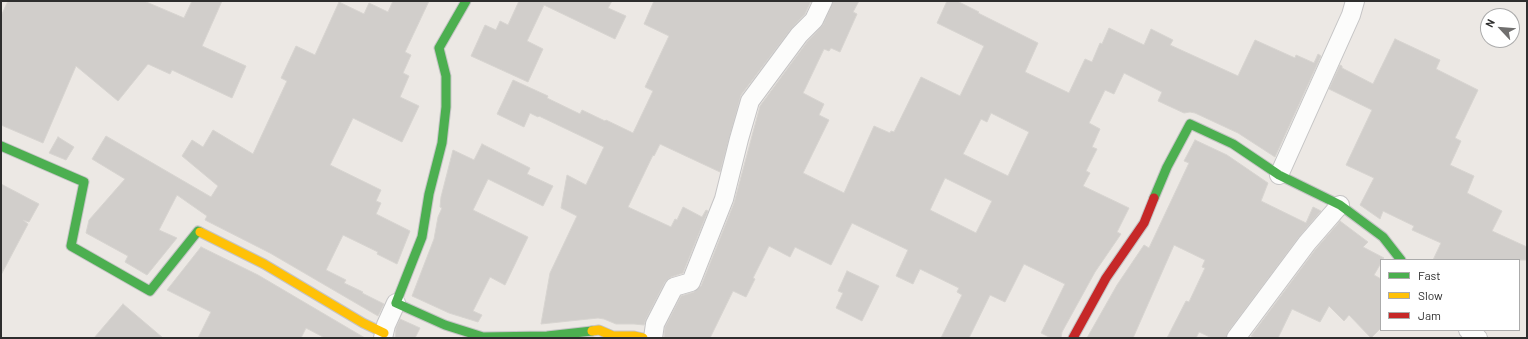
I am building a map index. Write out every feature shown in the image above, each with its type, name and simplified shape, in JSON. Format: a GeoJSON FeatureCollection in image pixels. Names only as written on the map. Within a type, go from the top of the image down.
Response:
{"type":"FeatureCollection","features":[{"type":"Feature","properties":{"kind":"street"},"geometry":{"type":"LineString","coordinates":[[1,146],[84,182],[71,246],[150,290],[198,231],[264,264],[384,335],[386,325],[422,237],[429,194],[442,143],[446,107],[446,76],[439,48],[466,1]]}},
{"type":"Feature","properties":{"kind":"street"},"geometry":{"type":"LineString","coordinates":[[653,338],[655,324],[674,287],[691,282],[724,199],[750,101],[799,35],[814,20],[823,1]]}},
{"type":"Feature","properties":{"kind":"street"},"geometry":{"type":"LineString","coordinates":[[1279,175],[1356,1]]}},
{"type":"Feature","properties":{"kind":"street"},"geometry":{"type":"LineString","coordinates":[[1073,338],[1106,278],[1144,223],[1167,167],[1190,124],[1233,144],[1279,175],[1340,205],[1383,237],[1401,259]]}},
{"type":"Feature","properties":{"kind":"street"},"geometry":{"type":"LineString","coordinates":[[1236,338],[1307,243],[1340,205]]}},
{"type":"Feature","properties":{"kind":"street"},"geometry":{"type":"LineString","coordinates":[[396,303],[445,324],[483,337],[547,336],[599,330],[613,336],[634,336],[643,338]]}},
{"type":"Feature","properties":{"kind":"street"},"geometry":{"type":"LineString","coordinates":[[1469,331],[1478,338]]}},
{"type":"Feature","properties":{"kind":"building"},"geometry":{"type":"Polygon","coordinates":[[[8,1],[144,1],[184,18],[192,1],[222,1],[202,46],[246,66],[232,98],[172,70],[170,74],[148,64],[118,101],[76,66],[43,143],[1,125],[1,16],[8,1]]]}},
{"type":"Feature","properties":{"kind":"building"},"geometry":{"type":"Polygon","coordinates":[[[393,1],[429,1],[405,52],[411,55],[403,73],[409,76],[400,97],[419,106],[402,142],[353,118],[330,165],[381,190],[376,201],[381,203],[376,214],[410,231],[397,264],[377,254],[378,252],[343,235],[326,270],[346,280],[344,283],[384,304],[378,316],[270,253],[205,220],[207,216],[177,195],[159,230],[177,238],[147,275],[125,262],[128,256],[86,233],[89,220],[125,179],[92,159],[106,136],[211,197],[218,186],[182,156],[192,140],[203,147],[213,130],[253,154],[287,81],[281,78],[296,46],[315,55],[339,2],[364,14],[369,3],[388,12],[393,1]]]}},
{"type":"Feature","properties":{"kind":"building"},"geometry":{"type":"Polygon","coordinates":[[[519,1],[612,1],[608,8],[626,16],[615,39],[544,5],[527,41],[543,49],[528,82],[471,56],[485,25],[496,30],[500,21],[508,25],[519,1]]]}},
{"type":"Feature","properties":{"kind":"building"},"geometry":{"type":"Polygon","coordinates":[[[654,1],[811,1],[805,14],[791,29],[741,95],[720,172],[660,144],[654,156],[653,155],[628,207],[671,227],[675,219],[677,220],[683,207],[702,217],[706,210],[708,211],[683,273],[671,277],[665,282],[644,325],[616,324],[598,318],[541,324],[550,273],[577,216],[561,208],[567,175],[586,185],[604,147],[530,113],[524,127],[497,114],[513,80],[548,96],[547,98],[580,114],[582,110],[633,133],[653,91],[645,87],[669,36],[644,24],[654,1]]]}},
{"type":"Feature","properties":{"kind":"building"},"geometry":{"type":"Polygon","coordinates":[[[833,1],[859,1],[853,12],[857,14],[840,52],[831,48],[829,51],[824,49],[803,93],[824,104],[819,115],[829,120],[803,173],[844,193],[874,126],[890,133],[891,131],[894,132],[921,77],[960,96],[984,46],[937,23],[947,1],[957,1],[1038,43],[1025,72],[1069,93],[1085,59],[1092,62],[1100,43],[1102,44],[1109,28],[1144,45],[1151,29],[1173,40],[1170,45],[1238,76],[1255,40],[1295,58],[1296,55],[1314,63],[1318,54],[1321,56],[1275,157],[1238,133],[1195,113],[1184,113],[1158,101],[1162,92],[1124,73],[1114,94],[1105,90],[1089,123],[1100,129],[1092,147],[1097,149],[1086,171],[1090,173],[1083,186],[1129,208],[1117,232],[1121,234],[1095,272],[1062,332],[1061,338],[1051,338],[1041,333],[1065,284],[1024,264],[1005,302],[990,295],[969,338],[941,338],[962,295],[957,292],[959,288],[920,269],[913,284],[896,276],[908,250],[852,223],[831,265],[795,247],[790,257],[769,246],[753,278],[755,279],[746,297],[733,291],[710,338],[664,338],[665,327],[681,296],[694,292],[701,286],[734,203],[760,106],[807,42],[823,25],[833,1]],[[991,113],[987,122],[981,119],[963,154],[1008,176],[1029,132],[991,113]],[[945,178],[930,210],[976,233],[992,201],[945,178]]]}},
{"type":"Feature","properties":{"kind":"building"},"geometry":{"type":"Polygon","coordinates":[[[1395,39],[1440,60],[1436,69],[1478,90],[1455,138],[1461,141],[1450,165],[1474,176],[1467,193],[1502,211],[1492,231],[1527,247],[1527,260],[1433,259],[1441,243],[1412,230],[1414,226],[1383,211],[1380,219],[1360,205],[1374,178],[1346,165],[1372,110],[1329,89],[1340,65],[1342,68],[1373,84],[1395,39]]]}},
{"type":"Feature","properties":{"kind":"building"},"geometry":{"type":"Polygon","coordinates":[[[58,137],[74,147],[66,160],[49,153],[58,137]]]}},
{"type":"Feature","properties":{"kind":"building"},"geometry":{"type":"Polygon","coordinates":[[[1195,140],[1227,155],[1268,183],[1261,201],[1306,223],[1313,207],[1321,211],[1299,237],[1228,332],[1226,338],[1212,338],[1199,332],[1196,338],[1167,338],[1186,301],[1189,302],[1205,268],[1202,267],[1205,260],[1174,245],[1133,338],[1087,338],[1117,285],[1144,245],[1149,248],[1189,163],[1184,161],[1195,140]]]}},
{"type":"Feature","properties":{"kind":"building"},"geometry":{"type":"Polygon","coordinates":[[[482,144],[530,168],[527,174],[553,186],[543,206],[488,179],[473,210],[528,237],[505,285],[490,277],[473,311],[482,315],[478,322],[449,313],[412,296],[434,239],[438,217],[442,208],[440,207],[441,197],[453,150],[474,160],[482,144]]]}},
{"type":"Feature","properties":{"kind":"building"},"geometry":{"type":"Polygon","coordinates":[[[1,184],[39,204],[29,222],[23,220],[28,224],[1,275],[1,184]]]}},
{"type":"Feature","properties":{"kind":"building"},"geometry":{"type":"Polygon","coordinates":[[[1340,221],[1368,242],[1363,247],[1384,258],[1380,259],[1380,265],[1374,275],[1380,278],[1380,329],[1371,338],[1349,315],[1344,321],[1329,306],[1320,322],[1292,309],[1278,338],[1256,338],[1251,336],[1315,250],[1340,221]]]}},
{"type":"Feature","properties":{"kind":"building"},"geometry":{"type":"Polygon","coordinates":[[[201,247],[258,275],[365,338],[325,338],[306,328],[301,338],[198,338],[211,312],[167,290],[201,247]]]}},
{"type":"Feature","properties":{"kind":"building"},"geometry":{"type":"Polygon","coordinates":[[[847,271],[879,286],[862,321],[836,308],[843,293],[838,291],[847,271]]]}},
{"type":"Feature","properties":{"kind":"building"},"geometry":{"type":"Polygon","coordinates":[[[123,304],[163,338],[94,338],[123,304]]]}},
{"type":"Feature","properties":{"kind":"building"},"geometry":{"type":"Polygon","coordinates":[[[400,319],[420,328],[415,338],[395,338],[396,328],[400,319]]]}},
{"type":"Feature","properties":{"kind":"traffic: fast"},"geometry":{"type":"LineString","coordinates":[[466,1],[439,48],[446,76],[446,107],[442,143],[429,194],[422,237],[396,303],[445,325],[483,337],[547,336],[592,331]]}},
{"type":"Feature","properties":{"kind":"traffic: fast"},"geometry":{"type":"LineString","coordinates":[[1154,198],[1167,167],[1190,124],[1233,144],[1279,175],[1340,205],[1383,237],[1400,259]]}},
{"type":"Feature","properties":{"kind":"traffic: fast"},"geometry":{"type":"LineString","coordinates":[[1,146],[84,182],[71,246],[150,291],[198,231],[200,232]]}},
{"type":"Feature","properties":{"kind":"traffic: slow"},"geometry":{"type":"LineString","coordinates":[[200,232],[264,264],[363,323],[384,333]]}},
{"type":"Feature","properties":{"kind":"traffic: slow"},"geometry":{"type":"LineString","coordinates":[[592,331],[599,330],[613,336],[634,336],[643,338]]}},
{"type":"Feature","properties":{"kind":"traffic: jam"},"geometry":{"type":"LineString","coordinates":[[1073,338],[1106,278],[1144,223],[1154,198]]}}]}
